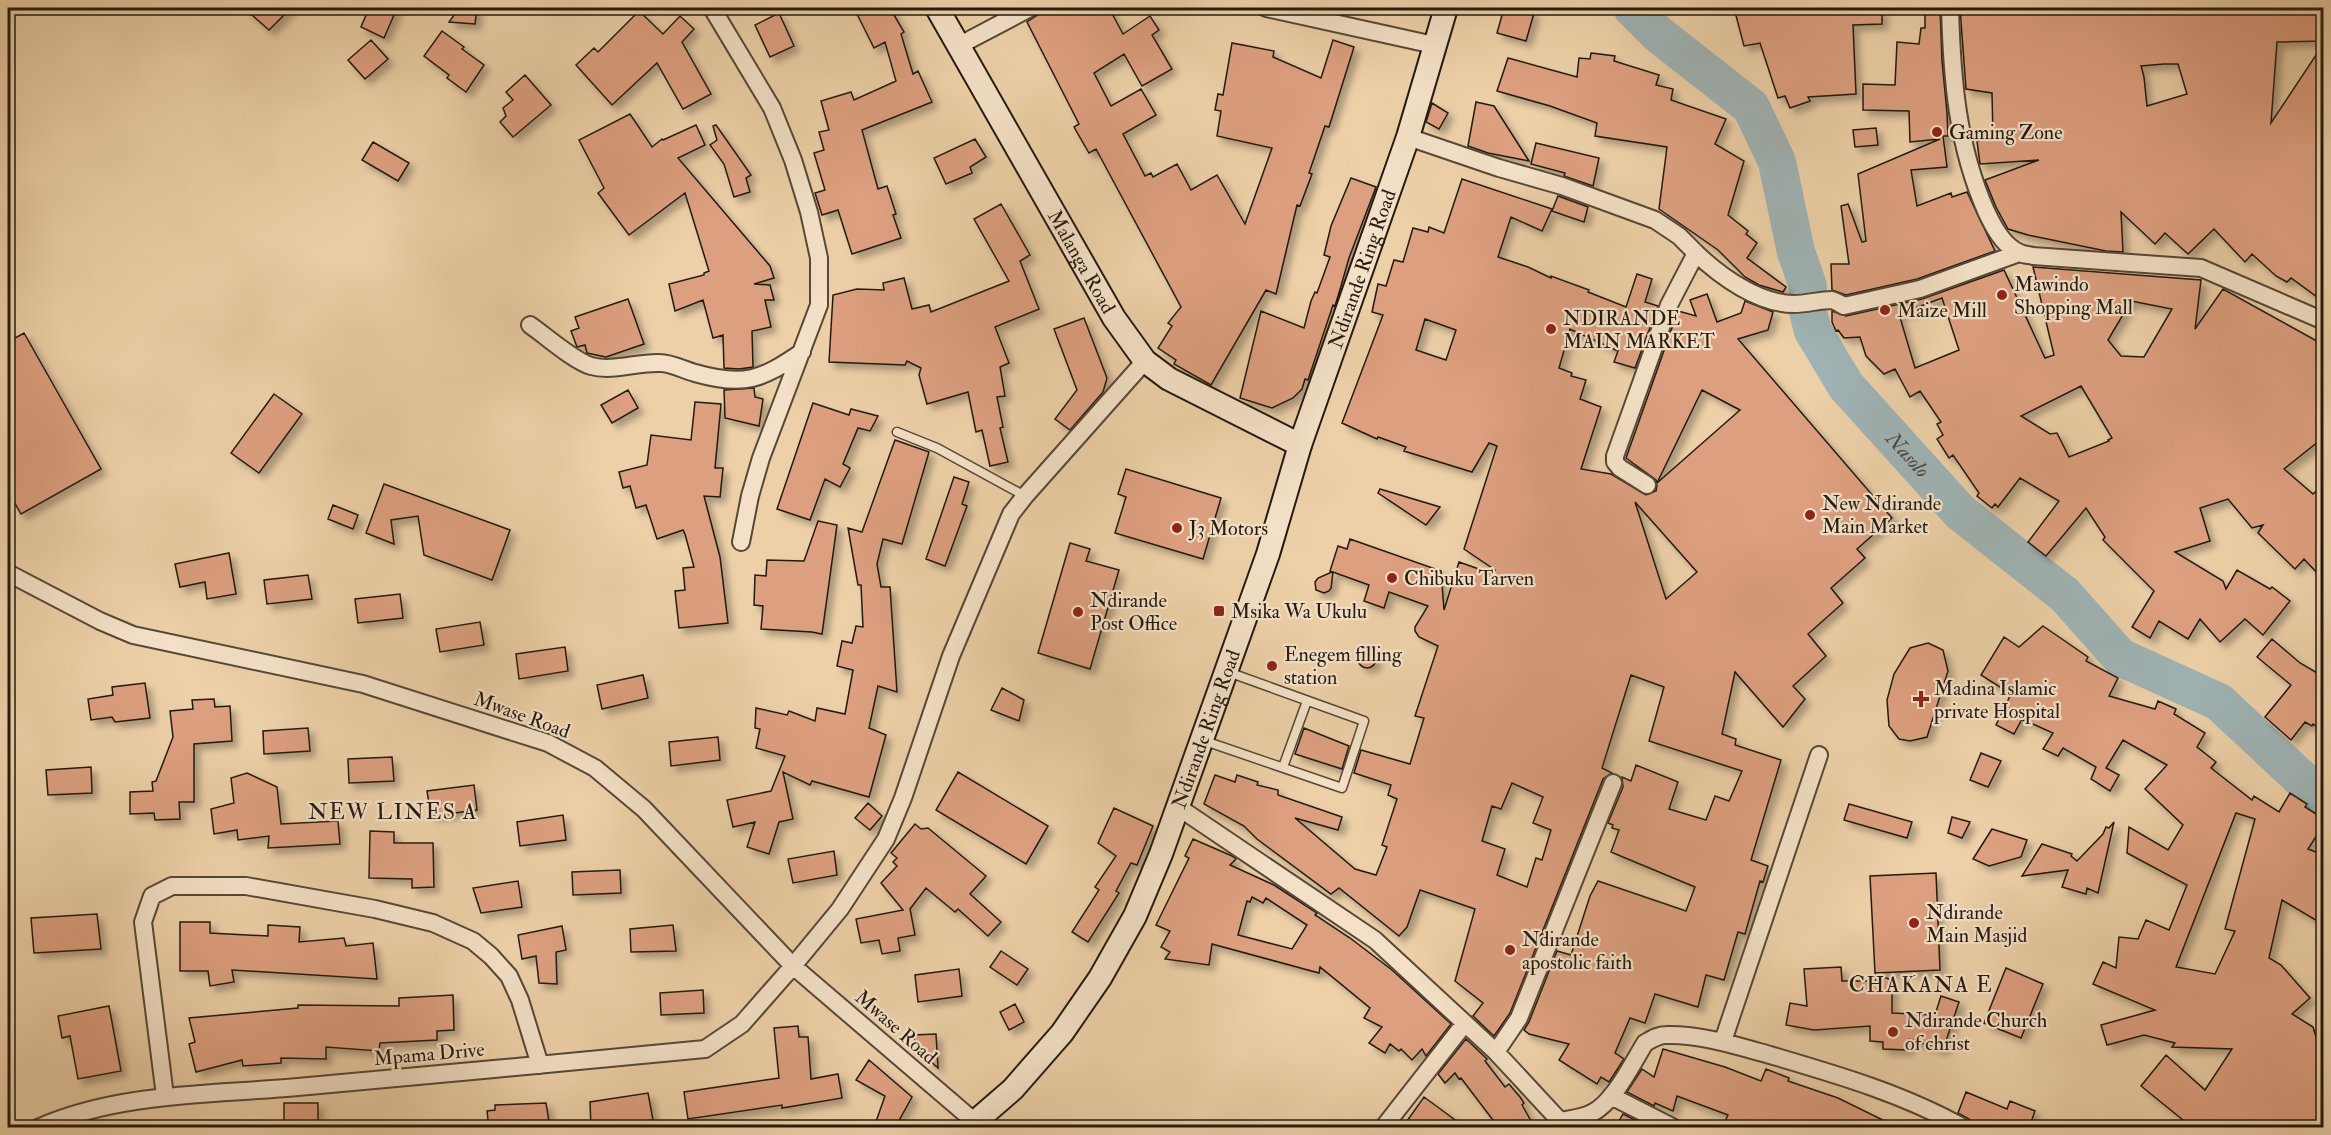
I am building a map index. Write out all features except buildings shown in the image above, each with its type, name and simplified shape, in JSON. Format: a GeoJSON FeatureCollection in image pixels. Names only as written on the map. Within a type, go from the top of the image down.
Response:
{"type":"FeatureCollection","features":[{"type":"Feature","properties":{"kind":"street"},"geometry":{"type":"LineString","coordinates":[[712,8],[772,108],[794,160],[819,258],[819,305],[761,458],[750,496],[741,542]]}},
{"type":"Feature","properties":{"kind":"street","name":"Malanga Road"},"geometry":{"type":"LineString","coordinates":[[937,8],[1114,318],[1145,361],[1169,379],[1300,445]]}},
{"type":"Feature","properties":{"kind":"street"},"geometry":{"type":"LineString","coordinates":[[958,46],[1030,8]]}},
{"type":"Feature","properties":{"kind":"street"},"geometry":{"type":"LineString","coordinates":[[1266,8],[1434,45]]}},
{"type":"Feature","properties":{"kind":"street","name":"Ndirande Ring Road"},"geometry":{"type":"LineString","coordinates":[[971,1125],[1013,1089],[1055,1041],[1100,978],[1135,916],[1161,854],[1268,554],[1300,445],[1407,137],[1446,8]]}},
{"type":"Feature","properties":{"kind":"street"},"geometry":{"type":"LineString","coordinates":[[1950,8],[1951,61],[1959,128],[1972,178],[2001,238],[2019,253],[2033,256],[2201,268],[2324,321]]}},
{"type":"Feature","properties":{"kind":"street"},"geometry":{"type":"LineString","coordinates":[[1407,137],[1499,168],[1562,186],[1655,220],[1679,236],[1715,270],[1744,288],[1781,303],[1796,304],[1834,300],[1844,306],[1850,306],[1920,289],[2019,253]]}},
{"type":"Feature","properties":{"kind":"street"},"geometry":{"type":"LineString","coordinates":[[1647,485],[1620,468],[1615,462],[1615,456],[1669,305],[1696,253]]}},
{"type":"Feature","properties":{"kind":"street"},"geometry":{"type":"LineString","coordinates":[[530,325],[590,366],[608,369],[639,363],[663,363],[723,381],[752,380],[781,366],[802,352]]}},
{"type":"Feature","properties":{"kind":"street","name":"Mpama Drive"},"geometry":{"type":"LineString","coordinates":[[38,1128],[57,1119],[100,1108],[165,1096],[295,1087],[705,1049],[742,1024],[840,909],[886,839],[903,798],[951,656],[1011,514],[1145,361]]}},
{"type":"Feature","properties":{"kind":"street","name":"Mwase Road"},"geometry":{"type":"LineString","coordinates":[[8,573],[100,621],[133,635],[363,684],[548,742],[595,768],[644,809],[793,966],[971,1125]]}},
{"type":"Feature","properties":{"kind":"street"},"geometry":{"type":"LineString","coordinates":[[1723,1041],[1819,755]]}},
{"type":"Feature","properties":{"kind":"street"},"geometry":{"type":"LineString","coordinates":[[1496,1052],[1520,1018],[1613,783]]}},
{"type":"Feature","properties":{"kind":"street"},"geometry":{"type":"LineString","coordinates":[[1178,807],[1375,940],[1496,1052],[1561,1124],[1595,1112],[1611,1096],[1645,1043],[1665,1035],[1723,1041],[1800,1064],[1893,1095],[1964,1128]]}},
{"type":"Feature","properties":{"kind":"street"},"geometry":{"type":"LineString","coordinates":[[165,1096],[143,922],[152,896],[172,886],[246,886],[290,892],[433,923],[473,941],[492,956],[508,976],[520,1000],[540,1065]]}},
{"type":"Feature","properties":{"kind":"street"},"geometry":{"type":"LineString","coordinates":[[1383,1128],[1465,1023]]}},
{"type":"Feature","properties":{"kind":"street"},"geometry":{"type":"LineString","coordinates":[[1611,1096],[1674,1128]]}},
{"type":"Feature","properties":{"kind":"lane"},"geometry":{"type":"LineString","coordinates":[[897,432],[937,448],[1025,496]]}},
{"type":"Feature","properties":{"kind":"lane"},"geometry":{"type":"LineString","coordinates":[[1202,740],[1342,788],[1364,721],[1225,671]]}},
{"type":"Feature","properties":{"kind":"lane"},"geometry":{"type":"LineString","coordinates":[[1283,767],[1307,700]]}},
{"type":"Feature","properties":{"kind":"waterway","name":"Nasolo"},"geometry":{"type":"LineString","coordinates":[[1632,8],[1658,34],[1751,107],[1777,162],[1796,252],[1808,286],[1808,312],[1813,331],[1846,386],[1960,512],[2065,595],[2120,657],[2219,702],[2324,800]]}},
{"type":"Feature","properties":{"kind":"place","name":"Gaming Zone"},"geometry":{"type":"Point","coordinates":[1937,132]}},
{"type":"Feature","properties":{"kind":"place","name":"Mawindo Shopping Mall"},"geometry":{"type":"Point","coordinates":[2002,295]}},
{"type":"Feature","properties":{"kind":"place","name":"Maize Mill"},"geometry":{"type":"Point","coordinates":[1885,310]}},
{"type":"Feature","properties":{"kind":"place","name":"NDIRANDE MAIN MARKET"},"geometry":{"type":"Point","coordinates":[1551,329]}},
{"type":"Feature","properties":{"kind":"place","name":"New Ndirande Main Market"},"geometry":{"type":"Point","coordinates":[1810,515]}},
{"type":"Feature","properties":{"kind":"place","name":"J3 Motors"},"geometry":{"type":"Point","coordinates":[1177,528]}},
{"type":"Feature","properties":{"kind":"place","name":"Chibuku Tarven"},"geometry":{"type":"Point","coordinates":[1392,578]}},
{"type":"Feature","properties":{"kind":"place","name":"Msika Wa Ukulu"},"geometry":{"type":"Point","coordinates":[1219,611]}},
{"type":"Feature","properties":{"kind":"place","name":"Ndirande Post Office"},"geometry":{"type":"Point","coordinates":[1078,612]}},
{"type":"Feature","properties":{"kind":"place","name":"Enegem filling station"},"geometry":{"type":"Point","coordinates":[1272,666]}},
{"type":"Feature","properties":{"kind":"place","name":"Madina Islamic private Hospital"},"geometry":{"type":"Point","coordinates":[1921,699]}},
{"type":"Feature","properties":{"kind":"place","name":"Ndirande Main Masjid"},"geometry":{"type":"Point","coordinates":[1914,923]}},
{"type":"Feature","properties":{"kind":"place","name":"Ndirande apostolic faith"},"geometry":{"type":"Point","coordinates":[1510,950]}},
{"type":"Feature","properties":{"kind":"place","name":"Ndirande Church of christ"},"geometry":{"type":"Point","coordinates":[1893,1032]}},
{"type":"Feature","properties":{"kind":"district","name":"NEW LINES A"},"geometry":{"type":"Point","coordinates":[393,812]}},
{"type":"Feature","properties":{"kind":"district","name":"CHAKANA E"},"geometry":{"type":"Point","coordinates":[1921,985]}}]}
